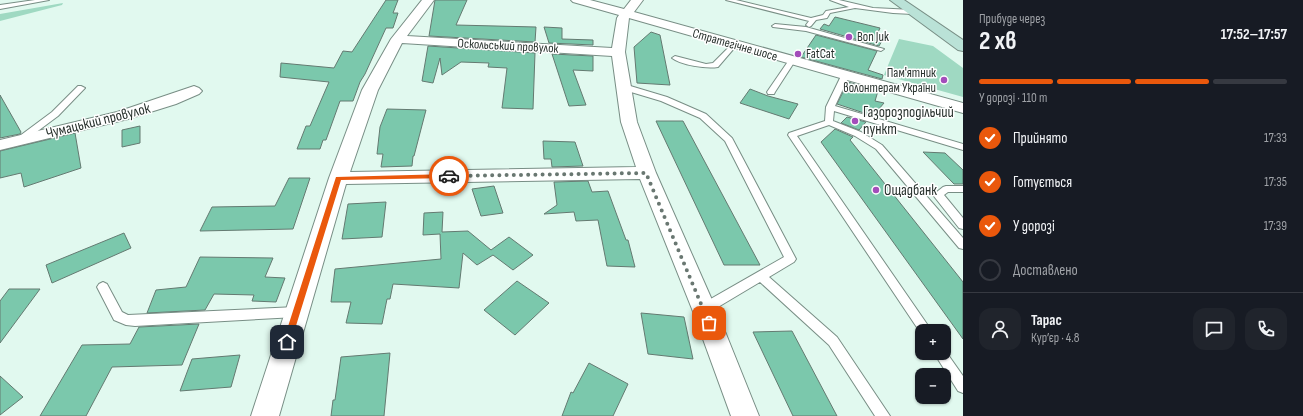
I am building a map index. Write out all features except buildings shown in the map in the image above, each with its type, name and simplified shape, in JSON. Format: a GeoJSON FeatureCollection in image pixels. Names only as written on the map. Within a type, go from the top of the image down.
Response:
{"type":"FeatureCollection","features":[{"type":"Feature","properties":{"kind":"main road"},"geometry":{"type":"LineString","coordinates":[[896,0],[963,47]]}},
{"type":"Feature","properties":{"kind":"street"},"geometry":{"type":"LineString","coordinates":[[265,416],[338,178],[370,90],[398,39],[428,0]]}},
{"type":"Feature","properties":{"kind":"street","name":"Стратегічне шосе"},"geometry":{"type":"LineString","coordinates":[[577,0],[632,7],[734,45],[963,108]]}},
{"type":"Feature","properties":{"kind":"street"},"geometry":{"type":"LineString","coordinates":[[632,7],[622,23],[618,52],[629,122],[646,173],[704,309],[745,416]]}},
{"type":"Feature","properties":{"kind":"street","name":"Оскольський провулок"},"geometry":{"type":"LineString","coordinates":[[398,39],[618,52]]}},
{"type":"Feature","properties":{"kind":"street","name":"Чумацький провулок"},"geometry":{"type":"LineString","coordinates":[[0,145],[138,112],[169,102],[194,91]]}},
{"type":"Feature","properties":{"kind":"street"},"geometry":{"type":"LineString","coordinates":[[338,178],[646,173]]}},
{"type":"Feature","properties":{"kind":"lane"},"geometry":{"type":"LineString","coordinates":[[0,4],[46,0]]}},
{"type":"Feature","properties":{"kind":"lane"},"geometry":{"type":"LineString","coordinates":[[729,0],[813,20]]}},
{"type":"Feature","properties":{"kind":"lane"},"geometry":{"type":"LineString","coordinates":[[833,0],[856,7],[913,12]]}},
{"type":"Feature","properties":{"kind":"lane"},"geometry":{"type":"LineString","coordinates":[[806,29],[814,18],[825,17],[828,12],[856,7]]}},
{"type":"Feature","properties":{"kind":"lane"},"geometry":{"type":"LineString","coordinates":[[775,26],[806,29],[882,49]]}},
{"type":"Feature","properties":{"kind":"lane"},"geometry":{"type":"LineString","coordinates":[[675,58],[706,66],[715,65],[734,45]]}},
{"type":"Feature","properties":{"kind":"lane"},"geometry":{"type":"LineString","coordinates":[[771,92],[791,61]]}},
{"type":"Feature","properties":{"kind":"lane"},"geometry":{"type":"LineString","coordinates":[[829,122],[830,107],[844,76]]}},
{"type":"Feature","properties":{"kind":"lane"},"geometry":{"type":"LineString","coordinates":[[624,87],[664,99],[703,116],[729,140],[790,259],[704,309]]}},
{"type":"Feature","properties":{"kind":"lane"},"geometry":{"type":"LineString","coordinates":[[20,140],[55,114],[81,88]]}},
{"type":"Feature","properties":{"kind":"lane"},"geometry":{"type":"LineString","coordinates":[[830,107],[963,147]]}},
{"type":"Feature","properties":{"kind":"lane"},"geometry":{"type":"LineString","coordinates":[[920,324],[792,136],[829,122],[858,134],[879,147],[963,245]]}},
{"type":"Feature","properties":{"kind":"lane"},"geometry":{"type":"LineString","coordinates":[[963,189],[946,189],[938,195],[963,225]]}},
{"type":"Feature","properties":{"kind":"lane"},"geometry":{"type":"LineString","coordinates":[[761,276],[833,341],[883,416]]}},
{"type":"Feature","properties":{"kind":"lane"},"geometry":{"type":"LineString","coordinates":[[103,287],[118,316],[126,320],[135,321],[296,312]]}},
{"type":"Feature","properties":{"kind":"lane"},"geometry":{"type":"LineString","coordinates":[[945,360],[963,387]]}},
{"type":"Feature","properties":{"kind":"green space"},"geometry":{"type":"Polygon","coordinates":[[[63,3],[62,5],[0,21],[0,14],[63,3]]]}},
{"type":"Feature","properties":{"kind":"green space"},"geometry":{"type":"Polygon","coordinates":[[[899,39],[933,46],[963,68],[963,97],[884,75],[899,39]]]}},
{"type":"Feature","properties":{"kind":"way so far"},"geometry":{"type":"LineString","coordinates":[[449,176],[646,173],[709,323]]}},
{"type":"Feature","properties":{"kind":"place","name":"Bon Juk"},"geometry":{"type":"Point","coordinates":[849,37]}},
{"type":"Feature","properties":{"kind":"place","name":"FatCat"},"geometry":{"type":"Point","coordinates":[798,54]}},
{"type":"Feature","properties":{"kind":"place","name":"Пам'ятник волонтерам України"},"geometry":{"type":"Point","coordinates":[944,80]}},
{"type":"Feature","properties":{"kind":"place","name":"Газорозподільчий пункт"},"geometry":{"type":"Point","coordinates":[855,121]}},
{"type":"Feature","properties":{"kind":"place","name":"Ощадбанк"},"geometry":{"type":"Point","coordinates":[876,190]}},
{"type":"Feature","properties":{"kind":"route"},"geometry":{"type":"LineString","coordinates":[[287,342],[338,178],[449,176]]}}]}
